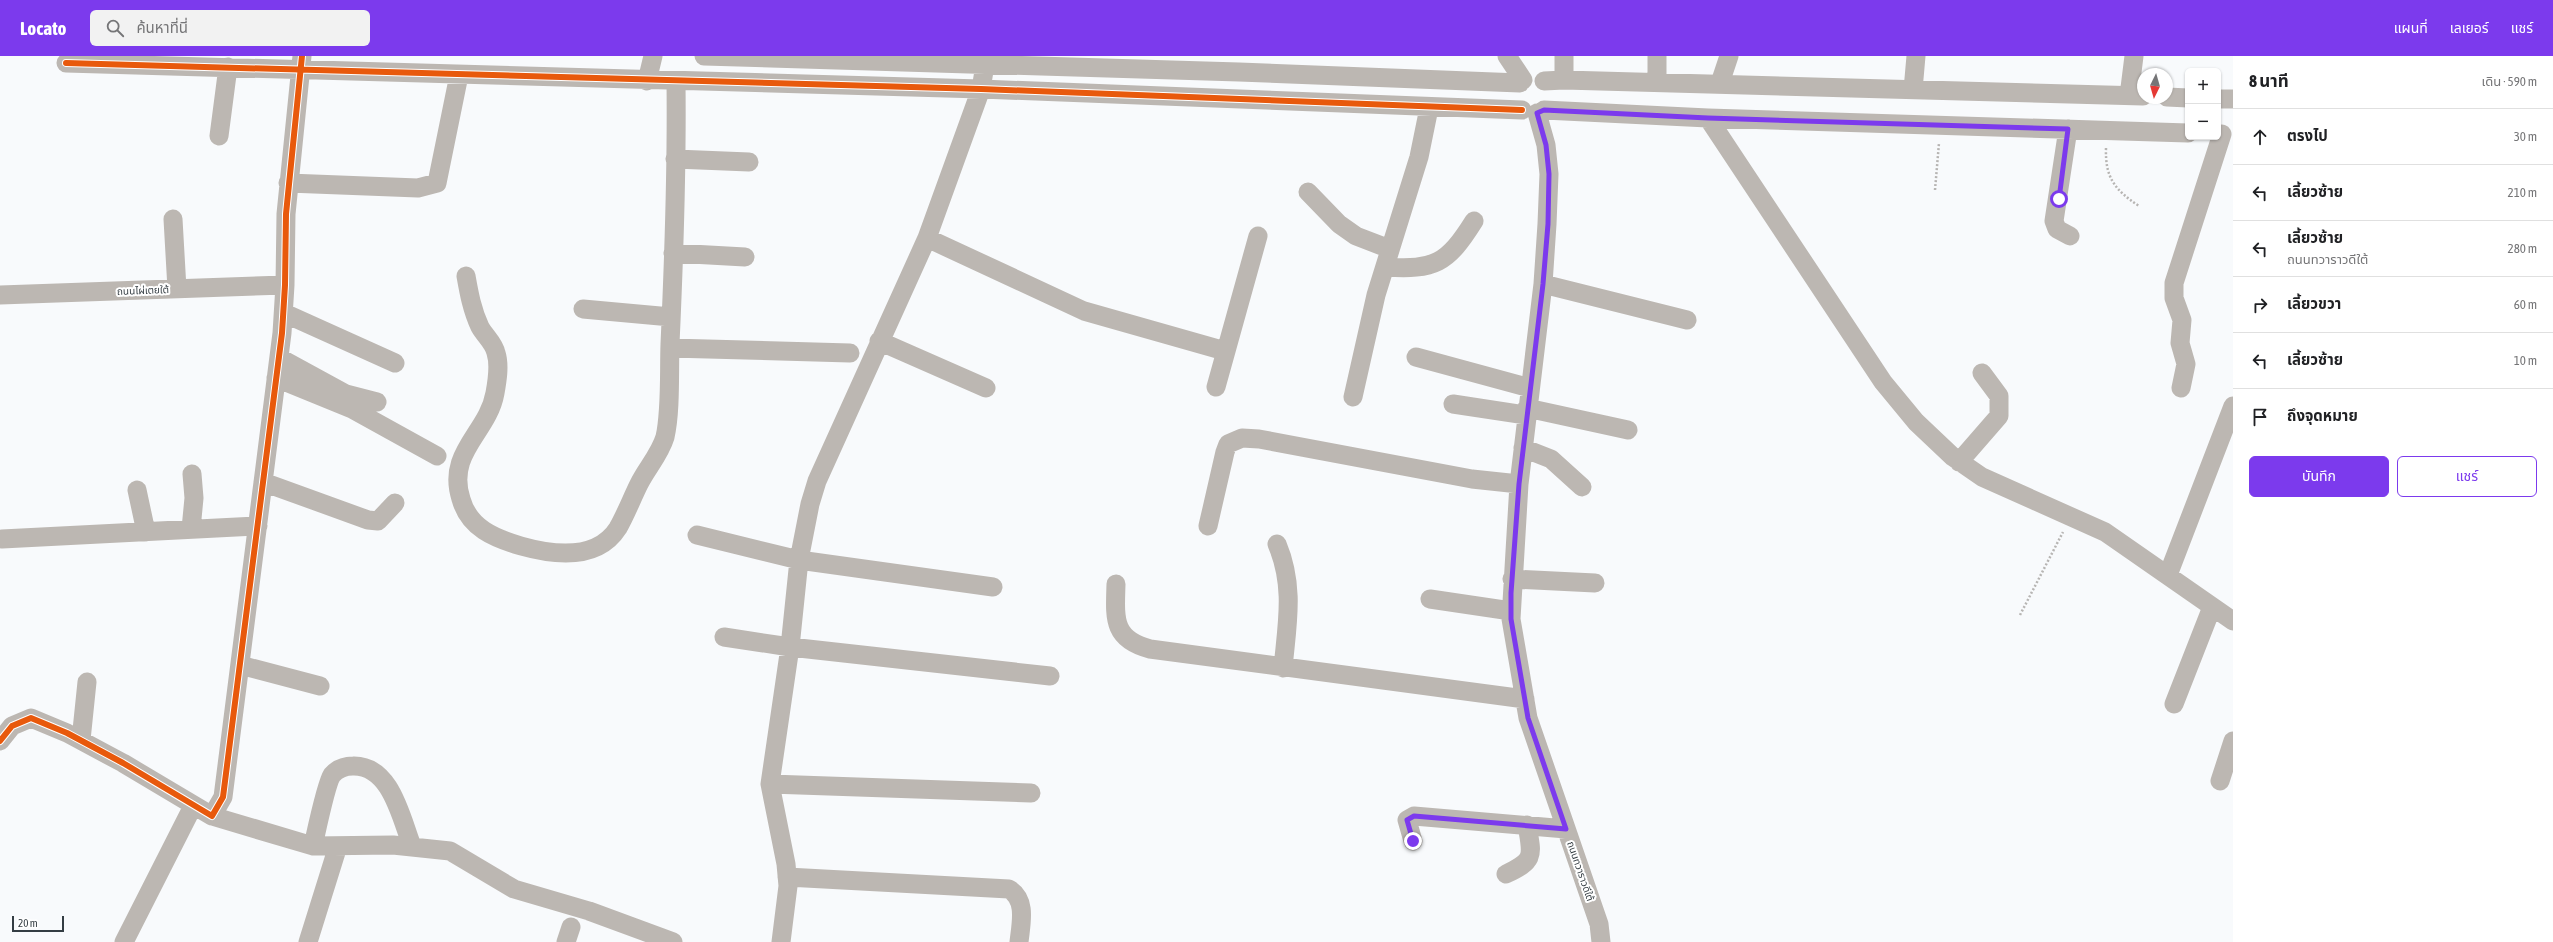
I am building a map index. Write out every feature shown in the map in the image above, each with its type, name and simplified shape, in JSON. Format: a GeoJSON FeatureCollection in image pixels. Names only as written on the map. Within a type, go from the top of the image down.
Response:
{"type":"FeatureCollection","features":[{"type":"Feature","properties":{"kind":"street"},"geometry":{"type":"LineString","coordinates":[[647,81],[653,56]]}},
{"type":"Feature","properties":{"kind":"street"},"geometry":{"type":"LineString","coordinates":[[704,56],[914,60],[985,65],[1199,63],[1522,82],[1538,78],[1544,81],[1550,88],[1551,96],[1549,104],[1534,111]]}},
{"type":"Feature","properties":{"kind":"street"},"geometry":{"type":"LineString","coordinates":[[1507,56],[1522,82]]}},
{"type":"Feature","properties":{"kind":"street"},"geometry":{"type":"LineString","coordinates":[[1564,56],[1564,80]]}},
{"type":"Feature","properties":{"kind":"street"},"geometry":{"type":"LineString","coordinates":[[1657,56],[1657,82]]}},
{"type":"Feature","properties":{"kind":"street"},"geometry":{"type":"LineString","coordinates":[[1720,83],[1729,56]]}},
{"type":"Feature","properties":{"kind":"street"},"geometry":{"type":"LineString","coordinates":[[1913,90],[1916,56]]}},
{"type":"Feature","properties":{"kind":"street"},"geometry":{"type":"LineString","coordinates":[[1544,81],[1564,80],[1720,83],[2136,96],[2134,56]]}},
{"type":"Feature","properties":{"kind":"street"},"geometry":{"type":"LineString","coordinates":[[66,63],[228,67],[301,63],[459,75],[981,89],[1429,108],[2185,133]]}},
{"type":"Feature","properties":{"kind":"street"},"geometry":{"type":"LineString","coordinates":[[212,816],[223,797],[225,788],[276,378],[280,358],[286,285],[288,182],[301,63]]}},
{"type":"Feature","properties":{"kind":"street"},"geometry":{"type":"LineString","coordinates":[[781,942],[787,877],[770,784],[790,647],[799,560],[810,504],[817,481],[879,341],[927,238],[981,89],[985,65]]}},
{"type":"Feature","properties":{"kind":"street"},"geometry":{"type":"LineString","coordinates":[[219,136],[228,67]]}},
{"type":"Feature","properties":{"kind":"street"},"geometry":{"type":"LineString","coordinates":[[288,182],[418,188],[437,183],[459,75]]}},
{"type":"Feature","properties":{"kind":"street"},"geometry":{"type":"LineString","coordinates":[[466,276],[471,303],[481,328],[497,354],[497,369],[491,407],[466,446],[459,468],[457,486],[468,515],[481,530],[501,540],[535,550],[570,554],[589,550],[604,542],[617,529],[665,437],[673,253],[676,82]]}},
{"type":"Feature","properties":{"kind":"street"},"geometry":{"type":"LineString","coordinates":[[1522,82],[1515,97],[1534,111]]}},
{"type":"Feature","properties":{"kind":"street"},"geometry":{"type":"LineString","coordinates":[[2173,97],[2185,98]]}},
{"type":"Feature","properties":{"kind":"street"},"geometry":{"type":"LineString","coordinates":[[2221,99],[2233,99]]}},
{"type":"Feature","properties":{"kind":"street"},"geometry":{"type":"LineString","coordinates":[[1353,397],[1385,267],[1419,157],[1429,108]]}},
{"type":"Feature","properties":{"kind":"street","name":"ถนนทวาราวดีใต้"},"geometry":{"type":"LineString","coordinates":[[1534,111],[1546,145],[1549,174],[1543,284],[1519,484],[1511,611],[1528,718],[1599,924],[1601,942]]}},
{"type":"Feature","properties":{"kind":"street"},"geometry":{"type":"LineString","coordinates":[[1708,118],[1782,231],[1828,296],[1883,382],[1916,422],[1959,462],[1982,477],[2105,532],[2233,621]]}},
{"type":"Feature","properties":{"kind":"street"},"geometry":{"type":"LineString","coordinates":[[2068,129],[2054,221],[2058,228],[2070,236]]}},
{"type":"Feature","properties":{"kind":"street"},"geometry":{"type":"LineString","coordinates":[[2181,388],[2186,364],[2180,343],[2182,320],[2174,298],[2174,283],[2224,134]]}},
{"type":"Feature","properties":{"kind":"street"},"geometry":{"type":"LineString","coordinates":[[675,159],[749,162]]}},
{"type":"Feature","properties":{"kind":"street"},"geometry":{"type":"LineString","coordinates":[[1308,192],[1339,224],[1356,236],[1390,249]]}},
{"type":"Feature","properties":{"kind":"street"},"geometry":{"type":"LineString","coordinates":[[173,219],[177,289]]}},
{"type":"Feature","properties":{"kind":"street"},"geometry":{"type":"LineString","coordinates":[[1385,267],[1429,266],[1443,259],[1459,246],[1474,221]]}},
{"type":"Feature","properties":{"kind":"street"},"geometry":{"type":"LineString","coordinates":[[1216,387],[1258,236]]}},
{"type":"Feature","properties":{"kind":"street"},"geometry":{"type":"LineString","coordinates":[[927,238],[1084,311],[1225,351]]}},
{"type":"Feature","properties":{"kind":"street"},"geometry":{"type":"LineString","coordinates":[[673,253],[745,257]]}},
{"type":"Feature","properties":{"kind":"street"},"geometry":{"type":"LineString","coordinates":[[1543,284],[1687,320]]}},
{"type":"Feature","properties":{"kind":"street","name":"ถนนไผ่เตยใต้"},"geometry":{"type":"LineString","coordinates":[[0,295],[286,285]]}},
{"type":"Feature","properties":{"kind":"street"},"geometry":{"type":"LineString","coordinates":[[583,309],[671,317]]}},
{"type":"Feature","properties":{"kind":"street"},"geometry":{"type":"LineString","coordinates":[[284,313],[395,363]]}},
{"type":"Feature","properties":{"kind":"street"},"geometry":{"type":"LineString","coordinates":[[879,341],[986,388]]}},
{"type":"Feature","properties":{"kind":"street"},"geometry":{"type":"LineString","coordinates":[[670,348],[850,353]]}},
{"type":"Feature","properties":{"kind":"street"},"geometry":{"type":"LineString","coordinates":[[1416,357],[1530,388]]}},
{"type":"Feature","properties":{"kind":"street"},"geometry":{"type":"LineString","coordinates":[[280,358],[346,394],[377,402]]}},
{"type":"Feature","properties":{"kind":"street"},"geometry":{"type":"LineString","coordinates":[[1959,462],[1999,416],[1999,396],[1982,373]]}},
{"type":"Feature","properties":{"kind":"street"},"geometry":{"type":"LineString","coordinates":[[276,378],[352,409],[437,456]]}},
{"type":"Feature","properties":{"kind":"street"},"geometry":{"type":"LineString","coordinates":[[1453,404],[1527,411],[1628,430]]}},
{"type":"Feature","properties":{"kind":"street"},"geometry":{"type":"LineString","coordinates":[[2168,575],[2233,406]]}},
{"type":"Feature","properties":{"kind":"street"},"geometry":{"type":"LineString","coordinates":[[1208,526],[1228,444],[1242,438],[1317,449],[1472,478],[1519,484]]}},
{"type":"Feature","properties":{"kind":"street"},"geometry":{"type":"LineString","coordinates":[[1523,448],[1551,459],[1582,487]]}},
{"type":"Feature","properties":{"kind":"street"},"geometry":{"type":"LineString","coordinates":[[191,529],[194,498],[192,474]]}},
{"type":"Feature","properties":{"kind":"street"},"geometry":{"type":"LineString","coordinates":[[263,482],[368,520],[378,521],[395,503]]}},
{"type":"Feature","properties":{"kind":"street"},"geometry":{"type":"LineString","coordinates":[[137,490],[146,532]]}},
{"type":"Feature","properties":{"kind":"street"},"geometry":{"type":"LineString","coordinates":[[2,539],[258,526]]}},
{"type":"Feature","properties":{"kind":"street"},"geometry":{"type":"LineString","coordinates":[[697,535],[799,560],[993,587]]}},
{"type":"Feature","properties":{"kind":"street"},"geometry":{"type":"LineString","coordinates":[[1277,544],[1286,564],[1289,588],[1283,668]]}},
{"type":"Feature","properties":{"kind":"street"},"geometry":{"type":"LineString","coordinates":[[1512,579],[1595,584]]}},
{"type":"Feature","properties":{"kind":"street"},"geometry":{"type":"LineString","coordinates":[[1116,584],[1116,618],[1119,630],[1137,646],[1283,668],[1525,699]]}},
{"type":"Feature","properties":{"kind":"street"},"geometry":{"type":"LineString","coordinates":[[1430,599],[1511,611]]}},
{"type":"Feature","properties":{"kind":"street"},"geometry":{"type":"LineString","coordinates":[[2174,704],[2212,607]]}},
{"type":"Feature","properties":{"kind":"street"},"geometry":{"type":"LineString","coordinates":[[724,637],[790,647],[1050,676]]}},
{"type":"Feature","properties":{"kind":"street"},"geometry":{"type":"LineString","coordinates":[[240,665],[320,686]]}},
{"type":"Feature","properties":{"kind":"street"},"geometry":{"type":"LineString","coordinates":[[80,740],[87,682]]}},
{"type":"Feature","properties":{"kind":"street"},"geometry":{"type":"LineString","coordinates":[[0,741],[12,726],[31,718],[80,740],[212,816],[312,846],[412,846],[450,851],[514,889],[589,911],[673,942]]}},
{"type":"Feature","properties":{"kind":"street"},"geometry":{"type":"LineString","coordinates":[[2220,781],[2233,740]]}},
{"type":"Feature","properties":{"kind":"street"},"geometry":{"type":"LineString","coordinates":[[312,846],[332,776],[340,768],[360,766],[372,769],[389,787],[412,846]]}},
{"type":"Feature","properties":{"kind":"street"},"geometry":{"type":"LineString","coordinates":[[770,784],[1031,793]]}},
{"type":"Feature","properties":{"kind":"street"},"geometry":{"type":"LineString","coordinates":[[124,942],[193,806]]}},
{"type":"Feature","properties":{"kind":"street"},"geometry":{"type":"LineString","coordinates":[[1413,841],[1407,820],[1414,816],[1566,829]]}},
{"type":"Feature","properties":{"kind":"street"},"geometry":{"type":"LineString","coordinates":[[1506,874],[1525,866],[1530,861],[1532,851],[1527,826]]}},
{"type":"Feature","properties":{"kind":"street"},"geometry":{"type":"LineString","coordinates":[[308,942],[338,846]]}},
{"type":"Feature","properties":{"kind":"street"},"geometry":{"type":"LineString","coordinates":[[787,877],[1009,889],[1017,894],[1021,902],[1019,942]]}},
{"type":"Feature","properties":{"kind":"path"},"geometry":{"type":"LineString","coordinates":[[1935,190],[1941,125]]}},
{"type":"Feature","properties":{"kind":"path"},"geometry":{"type":"LineString","coordinates":[[2106,131],[2106,159],[2110,176],[2119,192],[2139,206]]}},
{"type":"Feature","properties":{"kind":"path"},"geometry":{"type":"LineString","coordinates":[[2020,615],[2071,517]]}},
{"type":"Feature","properties":{"kind":"cycle path"},"geometry":{"type":"LineString","coordinates":[[0,741],[12,726],[31,718],[67,733],[123,763],[212,816],[223,797],[282,333],[285,285],[286,214],[302,56]]}},
{"type":"Feature","properties":{"kind":"cycle path"},"geometry":{"type":"LineString","coordinates":[[66,63],[981,89],[1522,110]]}},
{"type":"Feature","properties":{"kind":"route"},"geometry":{"type":"LineString","coordinates":[[1413,841],[1407,820],[1414,816],[1566,829],[1528,718],[1511,619],[1511,593],[1519,484],[1526,415],[1543,284],[1548,224],[1549,174],[1546,145],[1537,113],[1544,110],[1708,118],[2068,129],[2059,199]]}}]}
